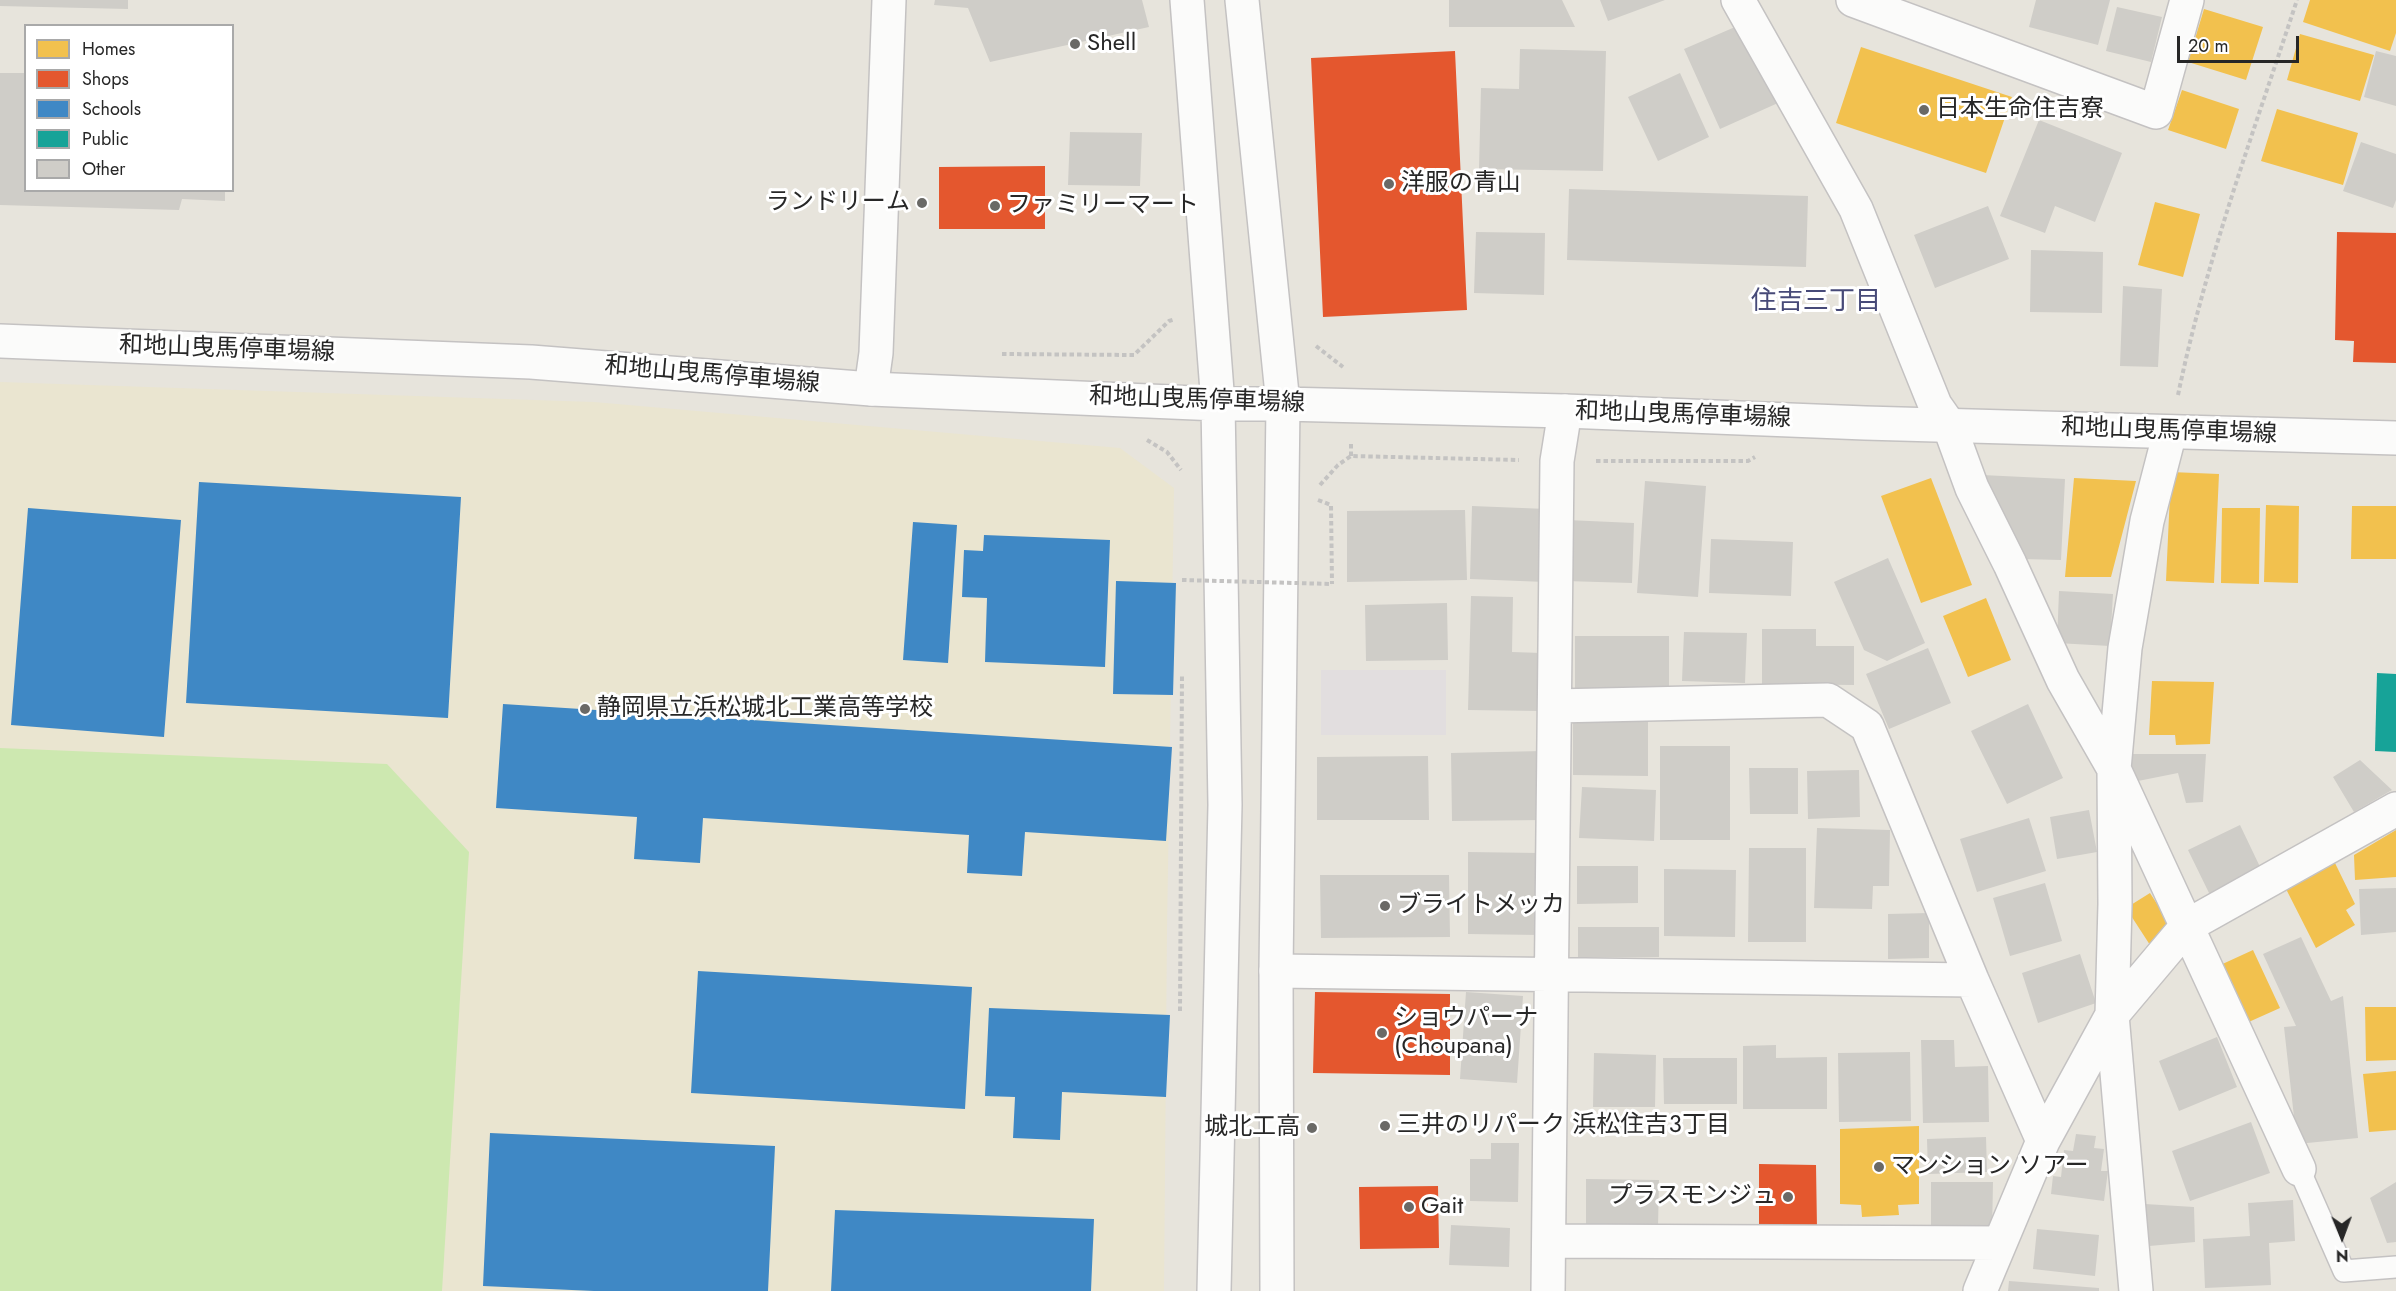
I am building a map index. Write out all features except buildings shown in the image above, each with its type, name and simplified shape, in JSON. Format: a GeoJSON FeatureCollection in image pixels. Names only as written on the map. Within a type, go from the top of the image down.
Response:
{"type":"FeatureCollection","features":[{"type":"Feature","properties":{"kind":"street"},"geometry":{"type":"LineString","coordinates":[[871,389],[876,353],[889,0]]}},
{"type":"Feature","properties":{"kind":"street"},"geometry":{"type":"LineString","coordinates":[[1187,0],[1218,404],[1225,805],[1214,1291]]}},
{"type":"Feature","properties":{"kind":"street"},"geometry":{"type":"LineString","coordinates":[[1242,0],[1283,404],[1276,971],[1277,1291]]}},
{"type":"Feature","properties":{"kind":"street"},"geometry":{"type":"LineString","coordinates":[[1738,0],[1856,209],[1935,405],[1949,425],[1972,488],[2063,680],[2114,769],[2299,1169]]}},
{"type":"Feature","properties":{"kind":"street"},"geometry":{"type":"LineString","coordinates":[[1853,0],[2156,112],[2187,0]]}},
{"type":"Feature","properties":{"kind":"street","name":"和地山曳馬停車場線"},"geometry":{"type":"LineString","coordinates":[[0,341],[531,362],[871,389],[1218,404],[1565,411],[2396,438]]}},
{"type":"Feature","properties":{"kind":"street"},"geometry":{"type":"LineString","coordinates":[[1548,1291],[1557,461],[1565,411]]}},
{"type":"Feature","properties":{"kind":"street"},"geometry":{"type":"LineString","coordinates":[[2136,1291],[2112,1015],[2115,904],[2114,769],[2126,648],[2143,544],[2170,432]]}},
{"type":"Feature","properties":{"kind":"street"},"geometry":{"type":"LineString","coordinates":[[1555,706],[1828,700],[1866,726],[1972,980],[2043,1141]]}},
{"type":"Feature","properties":{"kind":"street"},"geometry":{"type":"LineString","coordinates":[[1980,1291],[2043,1141],[2112,1015],[2187,926],[2396,809]]}},
{"type":"Feature","properties":{"kind":"street"},"geometry":{"type":"LineString","coordinates":[[1276,971],[1972,980]]}},
{"type":"Feature","properties":{"kind":"street"},"geometry":{"type":"LineString","coordinates":[[1549,1241],[2000,1243]]}},
{"type":"Feature","properties":{"kind":"lane"},"geometry":{"type":"LineString","coordinates":[[2299,1169],[2344,1271],[2396,1267]]}},
{"type":"Feature","properties":{"kind":"path"},"geometry":{"type":"LineString","coordinates":[[2170,432],[2195,318],[2233,189],[2297,0]]}},
{"type":"Feature","properties":{"kind":"path"},"geometry":{"type":"LineString","coordinates":[[993,354],[1134,355],[1169,321],[1177,318]]}},
{"type":"Feature","properties":{"kind":"path"},"geometry":{"type":"LineString","coordinates":[[1313,343],[1352,374]]}},
{"type":"Feature","properties":{"kind":"path"},"geometry":{"type":"LineString","coordinates":[[1141,437],[1167,452],[1184,474]]}},
{"type":"Feature","properties":{"kind":"path"},"geometry":{"type":"LineString","coordinates":[[1316,491],[1338,465],[1351,456],[1557,461]]}},
{"type":"Feature","properties":{"kind":"path"},"geometry":{"type":"LineString","coordinates":[[1182,580],[1332,584],[1331,505]]}},
{"type":"Feature","properties":{"kind":"path"},"geometry":{"type":"LineString","coordinates":[[1186,587],[1187,575]]}},
{"type":"Feature","properties":{"kind":"path"},"geometry":{"type":"LineString","coordinates":[[1312,581],[1312,593]]}},
{"type":"Feature","properties":{"kind":"path"},"geometry":{"type":"LineString","coordinates":[[1180,1020],[1182,669]]}},
{"type":"Feature","properties":{"kind":"shaded area","name":"静岡県立浜松城北工業高等学校"},"geometry":{"type":"Polygon","coordinates":[[[0,382],[594,402],[1120,448],[1174,488],[1164,1291],[0,1291],[0,382]]]}},
{"type":"Feature","properties":{"kind":"shaded area"},"geometry":{"type":"Polygon","coordinates":[[[1321,670],[1446,670],[1446,735],[1321,735],[1321,670]]]}},
{"type":"Feature","properties":{"kind":"green space"},"geometry":{"type":"Polygon","coordinates":[[[0,748],[387,764],[469,852],[442,1291],[0,1291],[0,748]]]}},
{"type":"Feature","properties":{"kind":"place","name":"Shell"},"geometry":{"type":"Point","coordinates":[1075,44]}},
{"type":"Feature","properties":{"kind":"place","name":"日本生命住吉寮"},"geometry":{"type":"Point","coordinates":[1924,110]}},
{"type":"Feature","properties":{"kind":"place","name":"洋服の青山"},"geometry":{"type":"Point","coordinates":[1389,184]}},
{"type":"Feature","properties":{"kind":"place","name":"ランドリーム"},"geometry":{"type":"Point","coordinates":[922,203]}},
{"type":"Feature","properties":{"kind":"place","name":"ファミリーマート"},"geometry":{"type":"Point","coordinates":[995,206]}},
{"type":"Feature","properties":{"kind":"place","name":"静岡県立浜松城北工業高等学校"},"geometry":{"type":"Point","coordinates":[585,709]}},
{"type":"Feature","properties":{"kind":"place","name":"ブライトメッカ"},"geometry":{"type":"Point","coordinates":[1385,906]}},
{"type":"Feature","properties":{"kind":"place","name":"ショウパーナ (Choupana)"},"geometry":{"type":"Point","coordinates":[1382,1033]}},
{"type":"Feature","properties":{"kind":"place","name":"三井のリパーク 浜松住吉３丁目"},"geometry":{"type":"Point","coordinates":[1385,1126]}},
{"type":"Feature","properties":{"kind":"place","name":"城北工高"},"geometry":{"type":"Point","coordinates":[1312,1128]}},
{"type":"Feature","properties":{"kind":"place","name":"マンション ソアー"},"geometry":{"type":"Point","coordinates":[1879,1167]}},
{"type":"Feature","properties":{"kind":"place","name":"プラスモンジュ"},"geometry":{"type":"Point","coordinates":[1788,1197]}},
{"type":"Feature","properties":{"kind":"place","name":"Gait"},"geometry":{"type":"Point","coordinates":[1409,1207]}},
{"type":"Feature","properties":{"kind":"district","name":"住吉三丁目"},"geometry":{"type":"Point","coordinates":[1816,303]}}]}
